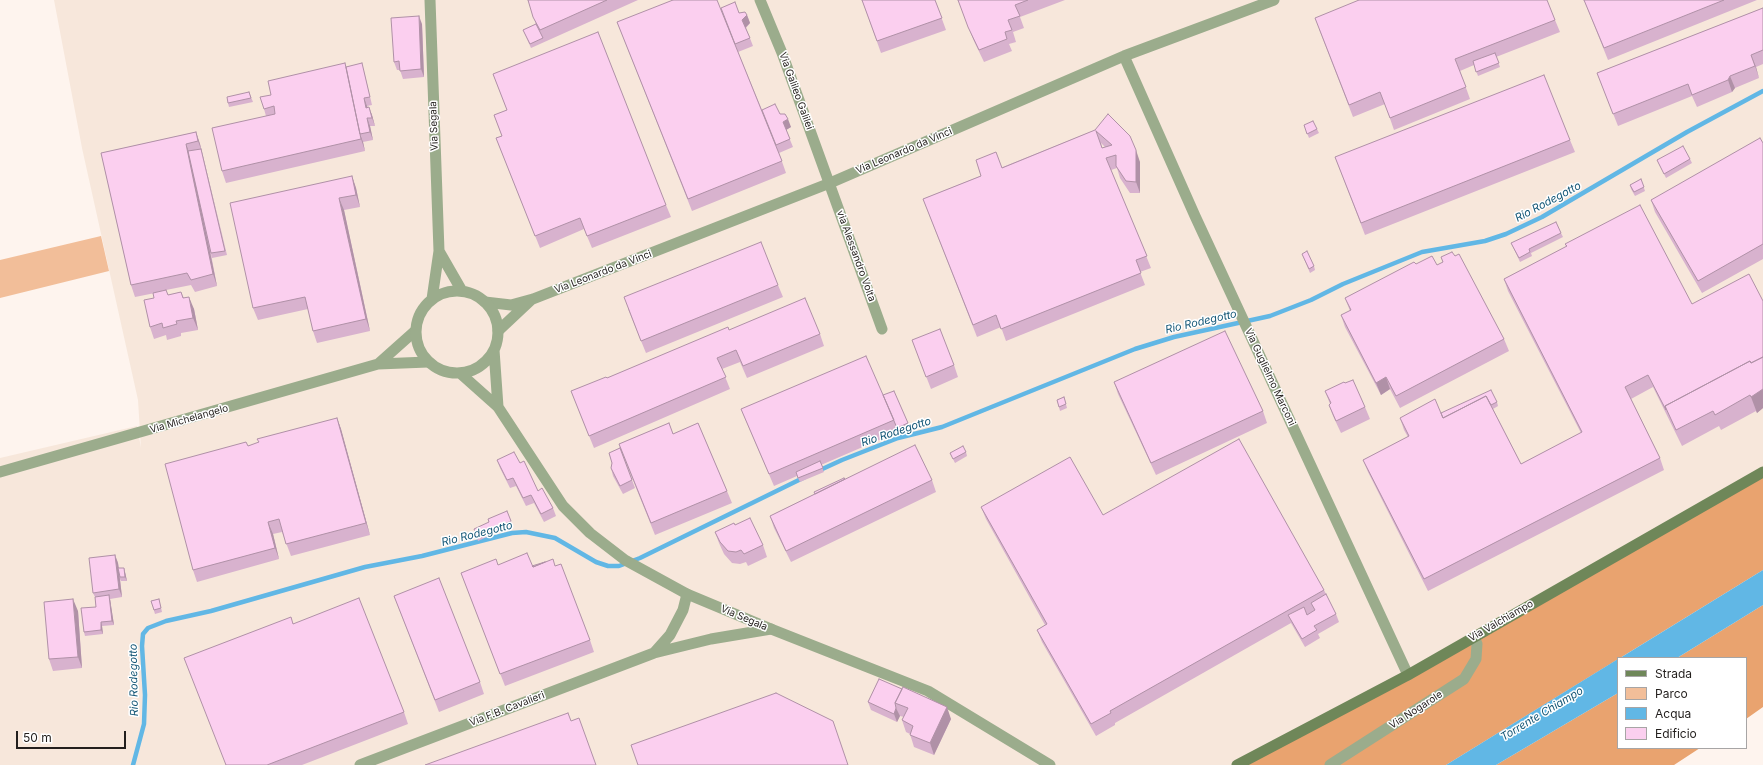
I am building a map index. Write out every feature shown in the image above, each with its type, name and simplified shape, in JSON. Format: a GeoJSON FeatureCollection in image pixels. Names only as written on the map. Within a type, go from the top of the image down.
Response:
{"type":"FeatureCollection","features":[{"type":"Feature","properties":{"kind":"main road","name":"Via Valchiampo"},"geometry":{"type":"LineString","coordinates":[[1237,765],[1408,675],[1763,472]]}},
{"type":"Feature","properties":{"kind":"street","name":"Via Segala"},"geometry":{"type":"LineString","coordinates":[[430,0],[439,251],[432,299]]}},
{"type":"Feature","properties":{"kind":"street","name":"Via Galileo Galilei"},"geometry":{"type":"LineString","coordinates":[[760,0],[830,183]]}},
{"type":"Feature","properties":{"kind":"street","name":"Via Leonardo da Vinci"},"geometry":{"type":"LineString","coordinates":[[485,302],[511,304],[533,299],[830,183],[1124,56],[1274,0]]}},
{"type":"Feature","properties":{"kind":"street","name":"Via Guglielmo Marconi"},"geometry":{"type":"LineString","coordinates":[[1124,56],[1195,216],[1408,675]]}},
{"type":"Feature","properties":{"kind":"street","name":"via Alessandro Volta"},"geometry":{"type":"LineString","coordinates":[[830,183],[882,329]]}},
{"type":"Feature","properties":{"kind":"street","name":"Via Segala"},"geometry":{"type":"LineString","coordinates":[[415,331],[423,308],[432,299],[451,291],[462,291],[439,251]]}},
{"type":"Feature","properties":{"kind":"street"},"geometry":{"type":"LineString","coordinates":[[462,291],[478,297],[485,302]]}},
{"type":"Feature","properties":{"kind":"street","name":"Via Leonardo da Vinci"},"geometry":{"type":"LineString","coordinates":[[498,331],[533,299]]}},
{"type":"Feature","properties":{"kind":"street","name":"Via Segala"},"geometry":{"type":"LineString","coordinates":[[485,302],[492,310],[498,331],[494,350],[498,406]]}},
{"type":"Feature","properties":{"kind":"street"},"geometry":{"type":"LineString","coordinates":[[415,331],[421,353],[428,362]]}},
{"type":"Feature","properties":{"kind":"street","name":"Via Michelangelo"},"geometry":{"type":"LineString","coordinates":[[378,364],[415,331]]}},
{"type":"Feature","properties":{"kind":"street","name":"Via Segala"},"geometry":{"type":"LineString","coordinates":[[428,362],[444,371],[461,374],[475,370],[486,362],[494,350]]}},
{"type":"Feature","properties":{"kind":"street","name":"Via Michelangelo"},"geometry":{"type":"LineString","coordinates":[[0,472],[378,364],[428,362]]}},
{"type":"Feature","properties":{"kind":"street","name":"Via Segala"},"geometry":{"type":"LineString","coordinates":[[461,374],[498,406],[563,506],[590,534],[624,560],[687,594],[928,691],[1046,764]]}},
{"type":"Feature","properties":{"kind":"street","name":"Via F.B. Cavalieri"},"geometry":{"type":"LineString","coordinates":[[654,653],[670,635],[683,610],[687,594]]}},
{"type":"Feature","properties":{"kind":"street","name":"Via F.B. Cavalieri"},"geometry":{"type":"LineString","coordinates":[[360,765],[654,653],[711,639],[771,629]]}},
{"type":"Feature","properties":{"kind":"street","name":"Via Nogarole"},"geometry":{"type":"LineString","coordinates":[[1330,765],[1464,679],[1476,659],[1477,644],[1474,637]]}},
{"type":"Feature","properties":{"kind":"shaded area"},"geometry":{"type":"Polygon","coordinates":[[[54,0],[1763,0],[1763,470],[1241,765],[0,765],[0,458],[137,426],[141,448],[138,400],[82,148],[54,0]]]}},
{"type":"Feature","properties":{"kind":"shaded area"},"geometry":{"type":"Polygon","coordinates":[[[1763,470],[1763,570],[1622,657],[1617,657],[1617,660],[1446,765],[1241,765],[1763,470]]]}},
{"type":"Feature","properties":{"kind":"shaded area"},"geometry":{"type":"Polygon","coordinates":[[[1763,605],[1763,707],[1747,718],[1747,657],[1679,657],[1763,605]]]}},
{"type":"Feature","properties":{"kind":"shaded area"},"geometry":{"type":"Polygon","coordinates":[[[1617,694],[1617,749],[1698,749],[1674,765],[1496,765],[1617,694]]]}},
{"type":"Feature","properties":{"kind":"green space"},"geometry":{"type":"Polygon","coordinates":[[[101,236],[109,271],[0,298],[0,260],[101,236]]]}},
{"type":"Feature","properties":{"kind":"water"},"geometry":{"type":"Polygon","coordinates":[[[1763,570],[1763,605],[1679,657],[1622,657],[1763,570]]]}},
{"type":"Feature","properties":{"kind":"water","name":"Torrente Chiampo"},"geometry":{"type":"Polygon","coordinates":[[[1617,660],[1617,694],[1496,765],[1446,765],[1617,660]]]}},
{"type":"Feature","properties":{"kind":"building"},"geometry":{"type":"Polygon","coordinates":[[[528,0],[607,0],[540,30],[533,17],[528,0]]]}},
{"type":"Feature","properties":{"kind":"building"},"geometry":{"type":"Polygon","coordinates":[[[673,0],[717,0],[782,161],[688,199],[617,22],[673,0]]]}},
{"type":"Feature","properties":{"kind":"building"},"geometry":{"type":"Polygon","coordinates":[[[862,0],[935,0],[942,18],[877,41],[862,0]]]}},
{"type":"Feature","properties":{"kind":"building"},"geometry":{"type":"Polygon","coordinates":[[[958,0],[1028,0],[1015,5],[1020,16],[1008,20],[1012,30],[1005,32],[1007,39],[979,50],[968,27],[958,0]]]}},
{"type":"Feature","properties":{"kind":"building"},"geometry":{"type":"Polygon","coordinates":[[[1359,0],[1547,0],[1555,20],[1455,59],[1466,87],[1390,118],[1380,92],[1349,105],[1315,18],[1359,0]]]}},
{"type":"Feature","properties":{"kind":"building"},"geometry":{"type":"Polygon","coordinates":[[[1584,0],[1724,0],[1604,48],[1584,0]]]}},
{"type":"Feature","properties":{"kind":"building"},"geometry":{"type":"Polygon","coordinates":[[[735,2],[739,13],[745,12],[747,15],[742,20],[750,38],[735,44],[721,8],[735,2]]]}},
{"type":"Feature","properties":{"kind":"building"},"geometry":{"type":"Polygon","coordinates":[[[1763,8],[1763,50],[1751,55],[1755,66],[1730,76],[1728,80],[1692,95],[1688,84],[1613,114],[1597,73],[1763,8]]]}},
{"type":"Feature","properties":{"kind":"building"},"geometry":{"type":"Polygon","coordinates":[[[419,16],[421,69],[400,71],[399,61],[394,62],[391,18],[419,16]]]}},
{"type":"Feature","properties":{"kind":"building"},"geometry":{"type":"Polygon","coordinates":[[[536,24],[543,38],[530,44],[523,30],[536,24]]]}},
{"type":"Feature","properties":{"kind":"building"},"geometry":{"type":"Polygon","coordinates":[[[598,32],[666,205],[587,236],[580,218],[535,236],[496,138],[502,136],[494,115],[507,110],[493,74],[598,32]]]}},
{"type":"Feature","properties":{"kind":"building"},"geometry":{"type":"Polygon","coordinates":[[[1495,53],[1499,63],[1476,72],[1473,61],[1495,53]]]}},
{"type":"Feature","properties":{"kind":"building"},"geometry":{"type":"Polygon","coordinates":[[[345,63],[361,139],[222,171],[212,128],[275,114],[274,106],[264,109],[260,97],[271,95],[268,81],[345,63]]]}},
{"type":"Feature","properties":{"kind":"building"},"geometry":{"type":"Polygon","coordinates":[[[362,63],[370,97],[364,98],[366,108],[369,107],[372,118],[367,118],[370,132],[360,134],[346,67],[362,63]]]}},
{"type":"Feature","properties":{"kind":"building"},"geometry":{"type":"Polygon","coordinates":[[[1544,75],[1570,140],[1361,223],[1335,157],[1544,75]]]}},
{"type":"Feature","properties":{"kind":"building"},"geometry":{"type":"Polygon","coordinates":[[[249,92],[251,98],[228,103],[227,97],[249,92]]]}},
{"type":"Feature","properties":{"kind":"building"},"geometry":{"type":"Polygon","coordinates":[[[775,104],[780,114],[785,114],[788,119],[783,122],[790,139],[776,145],[762,110],[775,104]]]}},
{"type":"Feature","properties":{"kind":"building"},"geometry":{"type":"Polygon","coordinates":[[[1108,114],[1130,136],[1136,150],[1136,182],[1126,181],[1116,166],[1116,155],[1106,158],[1147,256],[1136,260],[1141,273],[1001,329],[996,315],[973,325],[923,199],[981,176],[976,160],[996,152],[1002,168],[1095,130],[1108,114]],[[1096,131],[1102,148],[1112,145],[1096,131]]]}},
{"type":"Feature","properties":{"kind":"building"},"geometry":{"type":"Polygon","coordinates":[[[1313,121],[1317,129],[1307,134],[1304,125],[1313,121]]]}},
{"type":"Feature","properties":{"kind":"building"},"geometry":{"type":"Polygon","coordinates":[[[196,132],[198,141],[186,144],[213,274],[191,280],[187,273],[131,285],[101,153],[196,132]]]}},
{"type":"Feature","properties":{"kind":"building"},"geometry":{"type":"Polygon","coordinates":[[[1760,138],[1763,143],[1763,244],[1698,281],[1651,200],[1760,138]]]}},
{"type":"Feature","properties":{"kind":"building"},"geometry":{"type":"Polygon","coordinates":[[[1683,146],[1690,159],[1664,174],[1657,160],[1683,146]]]}},
{"type":"Feature","properties":{"kind":"building"},"geometry":{"type":"Polygon","coordinates":[[[201,149],[225,251],[211,253],[188,151],[201,149]]]}},
{"type":"Feature","properties":{"kind":"building"},"geometry":{"type":"Polygon","coordinates":[[[352,176],[356,195],[339,198],[366,319],[313,331],[305,297],[253,308],[230,203],[352,176]]]}},
{"type":"Feature","properties":{"kind":"building"},"geometry":{"type":"Polygon","coordinates":[[[1641,179],[1644,187],[1634,192],[1630,185],[1641,179]]]}},
{"type":"Feature","properties":{"kind":"building"},"geometry":{"type":"Polygon","coordinates":[[[1640,205],[1692,304],[1749,274],[1763,301],[1763,357],[1751,363],[1750,361],[1665,406],[1666,410],[1648,375],[1625,387],[1660,458],[1424,579],[1363,460],[1409,436],[1400,418],[1435,399],[1443,418],[1486,396],[1521,464],[1582,432],[1504,279],[1567,246],[1565,244],[1640,205]]]}},
{"type":"Feature","properties":{"kind":"building"},"geometry":{"type":"Polygon","coordinates":[[[1556,222],[1561,233],[1529,249],[1530,252],[1519,258],[1511,243],[1556,222]]]}},
{"type":"Feature","properties":{"kind":"building"},"geometry":{"type":"Polygon","coordinates":[[[761,242],[778,285],[641,341],[624,297],[761,242]]]}},
{"type":"Feature","properties":{"kind":"building"},"geometry":{"type":"Polygon","coordinates":[[[1307,251],[1314,266],[1309,269],[1302,254],[1307,251]]]}},
{"type":"Feature","properties":{"kind":"building"},"geometry":{"type":"Polygon","coordinates":[[[1452,252],[1455,256],[1459,254],[1504,339],[1396,396],[1386,377],[1376,383],[1341,315],[1351,310],[1345,298],[1414,262],[1416,264],[1432,256],[1437,265],[1443,262],[1441,257],[1452,252]]]}},
{"type":"Feature","properties":{"kind":"building"},"geometry":{"type":"Polygon","coordinates":[[[166,290],[168,295],[181,292],[183,298],[189,297],[193,318],[176,321],[177,324],[163,328],[162,323],[150,327],[144,300],[154,298],[153,293],[166,290]]]}},
{"type":"Feature","properties":{"kind":"building"},"geometry":{"type":"Polygon","coordinates":[[[805,298],[820,334],[743,366],[736,350],[717,358],[726,377],[589,436],[571,391],[606,377],[607,378],[728,327],[729,330],[805,298]]]}},
{"type":"Feature","properties":{"kind":"building"},"geometry":{"type":"Polygon","coordinates":[[[940,329],[954,365],[926,377],[912,340],[940,329]]]}},
{"type":"Feature","properties":{"kind":"building"},"geometry":{"type":"Polygon","coordinates":[[[1225,331],[1263,411],[1151,463],[1114,382],[1225,331]]]}},
{"type":"Feature","properties":{"kind":"building"},"geometry":{"type":"Polygon","coordinates":[[[866,356],[894,420],[769,474],[741,409],[866,356]]]}},
{"type":"Feature","properties":{"kind":"building"},"geometry":{"type":"Polygon","coordinates":[[[1763,357],[1763,389],[1751,397],[1750,395],[1715,415],[1713,411],[1676,430],[1665,406],[1750,361],[1751,363],[1763,357]]]}},
{"type":"Feature","properties":{"kind":"building"},"geometry":{"type":"Polygon","coordinates":[[[1353,380],[1365,407],[1336,421],[1329,405],[1331,403],[1325,391],[1344,382],[1353,380]]]}},
{"type":"Feature","properties":{"kind":"building"},"geometry":{"type":"Polygon","coordinates":[[[1491,390],[1497,402],[1491,405],[1486,396],[1443,418],[1441,413],[1491,390]]]}},
{"type":"Feature","properties":{"kind":"building"},"geometry":{"type":"Polygon","coordinates":[[[894,391],[908,423],[897,428],[883,395],[894,391]]]}},
{"type":"Feature","properties":{"kind":"building"},"geometry":{"type":"Polygon","coordinates":[[[1064,397],[1066,404],[1059,407],[1057,400],[1064,397]]]}},
{"type":"Feature","properties":{"kind":"building"},"geometry":{"type":"Polygon","coordinates":[[[337,418],[366,523],[286,544],[279,519],[268,522],[275,548],[193,570],[165,464],[246,442],[248,446],[259,442],[257,439],[337,418]]]}},
{"type":"Feature","properties":{"kind":"building"},"geometry":{"type":"Polygon","coordinates":[[[669,423],[673,434],[698,423],[727,491],[651,523],[619,444],[669,423]]]}},
{"type":"Feature","properties":{"kind":"building"},"geometry":{"type":"Polygon","coordinates":[[[1239,439],[1324,590],[1110,711],[1111,713],[1091,724],[1037,630],[1047,624],[981,507],[1070,457],[1103,515],[1239,439]]]}},
{"type":"Feature","properties":{"kind":"building"},"geometry":{"type":"Polygon","coordinates":[[[915,445],[932,480],[786,551],[770,516],[915,445]]]}},
{"type":"Feature","properties":{"kind":"building"},"geometry":{"type":"Polygon","coordinates":[[[963,446],[966,452],[953,459],[950,453],[963,446]]]}},
{"type":"Feature","properties":{"kind":"building"},"geometry":{"type":"Polygon","coordinates":[[[620,448],[632,480],[620,486],[611,468],[612,463],[609,453],[620,448]]]}},
{"type":"Feature","properties":{"kind":"building"},"geometry":{"type":"Polygon","coordinates":[[[514,452],[520,463],[524,461],[538,491],[542,488],[553,508],[541,514],[531,495],[523,498],[513,478],[507,480],[497,460],[514,452]]]}},
{"type":"Feature","properties":{"kind":"building"},"geometry":{"type":"Polygon","coordinates":[[[820,461],[823,468],[798,478],[796,472],[820,461]]]}},
{"type":"Feature","properties":{"kind":"building"},"geometry":{"type":"Polygon","coordinates":[[[844,478],[845,479],[815,494],[814,492],[844,478]]]}},
{"type":"Feature","properties":{"kind":"building"},"geometry":{"type":"Polygon","coordinates":[[[507,511],[511,521],[477,537],[474,529],[489,522],[488,519],[507,511]]]}},
{"type":"Feature","properties":{"kind":"building"},"geometry":{"type":"Polygon","coordinates":[[[750,518],[763,545],[744,554],[741,550],[736,552],[728,551],[720,542],[715,532],[734,523],[735,525],[750,518]]]}},
{"type":"Feature","properties":{"kind":"building"},"geometry":{"type":"Polygon","coordinates":[[[527,553],[533,567],[553,559],[555,566],[561,564],[590,640],[500,674],[461,573],[496,559],[498,565],[527,553]]]}},
{"type":"Feature","properties":{"kind":"building"},"geometry":{"type":"Polygon","coordinates":[[[115,555],[119,589],[93,593],[89,558],[115,555]]]}},
{"type":"Feature","properties":{"kind":"building"},"geometry":{"type":"Polygon","coordinates":[[[118,568],[124,568],[125,577],[120,577],[118,568]]]}},
{"type":"Feature","properties":{"kind":"building"},"geometry":{"type":"Polygon","coordinates":[[[439,578],[480,682],[435,700],[394,596],[439,578]]]}},
{"type":"Feature","properties":{"kind":"building"},"geometry":{"type":"Polygon","coordinates":[[[1326,594],[1336,614],[1314,626],[1317,630],[1302,639],[1288,615],[1304,607],[1307,615],[1315,610],[1311,603],[1326,594]]]}},
{"type":"Feature","properties":{"kind":"building"},"geometry":{"type":"Polygon","coordinates":[[[109,595],[112,621],[101,622],[101,630],[84,632],[81,608],[96,607],[95,597],[109,595]]]}},
{"type":"Feature","properties":{"kind":"building"},"geometry":{"type":"Polygon","coordinates":[[[359,598],[404,712],[267,765],[226,765],[184,658],[291,617],[293,624],[359,598]]]}},
{"type":"Feature","properties":{"kind":"building"},"geometry":{"type":"Polygon","coordinates":[[[73,599],[78,657],[49,659],[44,602],[73,599]]]}},
{"type":"Feature","properties":{"kind":"building"},"geometry":{"type":"Polygon","coordinates":[[[159,599],[161,608],[154,610],[151,601],[159,599]]]}},
{"type":"Feature","properties":{"kind":"building"},"geometry":{"type":"Polygon","coordinates":[[[879,679],[902,689],[895,703],[896,708],[894,714],[868,702],[879,679]]]}},
{"type":"Feature","properties":{"kind":"building"},"geometry":{"type":"Polygon","coordinates":[[[903,687],[947,707],[930,743],[910,735],[913,726],[902,720],[908,708],[895,703],[903,687]]]}},
{"type":"Feature","properties":{"kind":"building"},"geometry":{"type":"Polygon","coordinates":[[[776,693],[833,721],[848,765],[638,765],[631,745],[776,693]]]}},
{"type":"Feature","properties":{"kind":"building"},"geometry":{"type":"Polygon","coordinates":[[[568,713],[571,721],[579,718],[596,765],[425,765],[568,713]]]}},
{"type":"Feature","properties":{"kind":"waterway","name":"Rio Rodegotto"},"geometry":{"type":"LineString","coordinates":[[818,471],[898,438],[942,427],[1135,349],[1174,337],[1270,316],[1422,252],[1485,241],[1506,234],[1542,217],[1687,132],[1763,91]]}},
{"type":"Feature","properties":{"kind":"waterway","name":"Rio Rodegotto"},"geometry":{"type":"LineString","coordinates":[[133,765],[144,724],[145,695],[142,646],[143,634],[148,628],[166,621],[211,611],[365,567],[422,556],[512,533],[526,532],[555,538],[596,562],[608,566],[619,566],[640,558],[805,477]]}}]}
